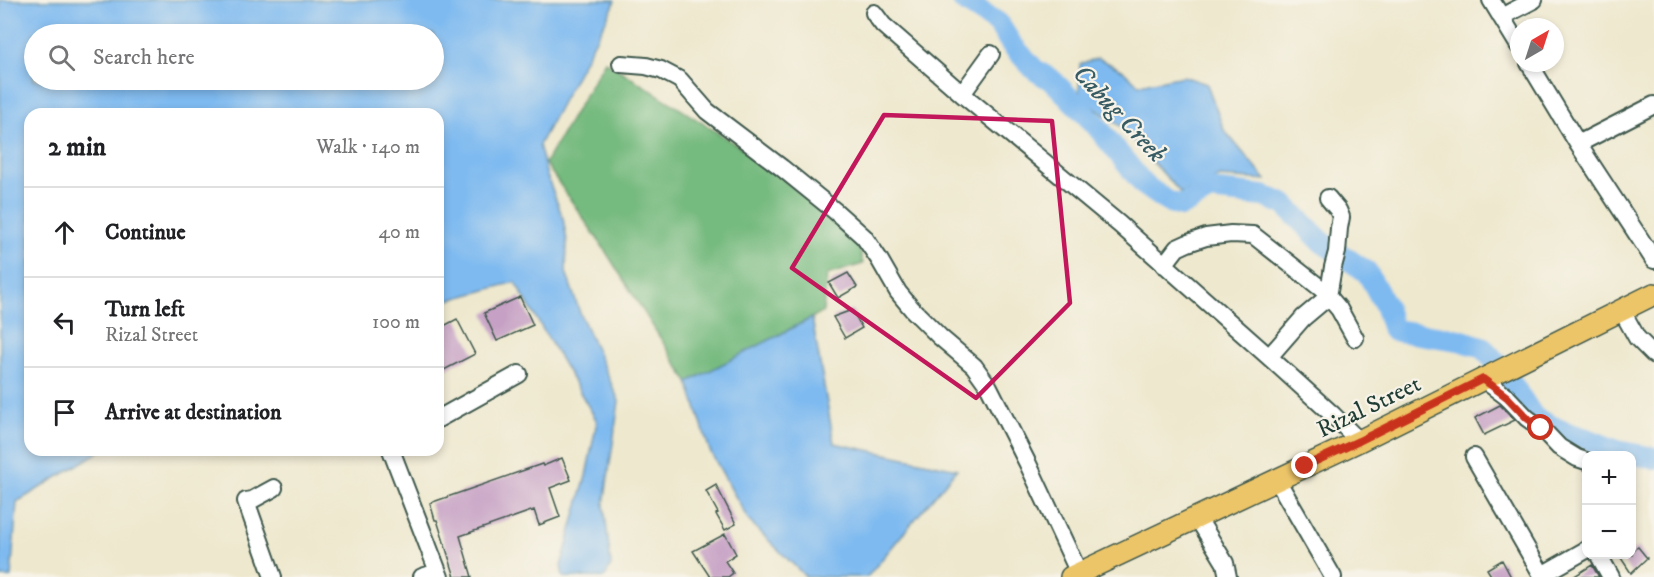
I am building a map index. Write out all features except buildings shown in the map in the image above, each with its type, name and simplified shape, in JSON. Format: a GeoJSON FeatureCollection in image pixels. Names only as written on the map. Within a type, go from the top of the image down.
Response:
{"type":"FeatureCollection","features":[{"type":"Feature","properties":{"kind":"main road","name":"Rizal Street"},"geometry":{"type":"LineString","coordinates":[[1075,575],[1359,441],[1654,294]]}},
{"type":"Feature","properties":{"kind":"street"},"geometry":{"type":"LineString","coordinates":[[1491,0],[1510,32]]}},
{"type":"Feature","properties":{"kind":"street"},"geometry":{"type":"LineString","coordinates":[[1501,17],[1534,0]]}},
{"type":"Feature","properties":{"kind":"street"},"geometry":{"type":"LineString","coordinates":[[874,13],[890,31],[962,94],[1119,224],[1269,357],[1359,441]]}},
{"type":"Feature","properties":{"kind":"street"},"geometry":{"type":"LineString","coordinates":[[962,94],[991,54]]}},
{"type":"Feature","properties":{"kind":"street"},"geometry":{"type":"LineString","coordinates":[[621,64],[661,70],[680,80],[707,111],[782,168],[864,237],[898,292],[940,337],[974,366],[998,401],[1028,464],[1075,575]]}},
{"type":"Feature","properties":{"kind":"street"},"geometry":{"type":"LineString","coordinates":[[1534,72],[1578,144],[1654,260]]}},
{"type":"Feature","properties":{"kind":"street"},"geometry":{"type":"LineString","coordinates":[[1578,144],[1654,105]]}},
{"type":"Feature","properties":{"kind":"street"},"geometry":{"type":"LineString","coordinates":[[1269,357],[1303,318],[1328,297],[1337,255],[1338,228],[1341,217],[1328,198]]}},
{"type":"Feature","properties":{"kind":"street"},"geometry":{"type":"LineString","coordinates":[[1164,265],[1177,248],[1188,243],[1206,237],[1231,234],[1253,235],[1323,290],[1339,309],[1355,338]]}},
{"type":"Feature","properties":{"kind":"street"},"geometry":{"type":"LineString","coordinates":[[1622,311],[1637,339],[1654,355]]}},
{"type":"Feature","properties":{"kind":"street"},"geometry":{"type":"LineString","coordinates":[[444,416],[519,374]]}},
{"type":"Feature","properties":{"kind":"street"},"geometry":{"type":"LineString","coordinates":[[1488,376],[1527,418],[1541,428],[1559,447],[1582,460]]}},
{"type":"Feature","properties":{"kind":"street"},"geometry":{"type":"LineString","coordinates":[[393,456],[439,575],[422,577]]}},
{"type":"Feature","properties":{"kind":"street"},"geometry":{"type":"LineString","coordinates":[[1474,457],[1541,576],[1582,553]]}},
{"type":"Feature","properties":{"kind":"street"},"geometry":{"type":"LineString","coordinates":[[1277,480],[1333,577]]}},
{"type":"Feature","properties":{"kind":"street"},"geometry":{"type":"LineString","coordinates":[[273,577],[246,501],[274,488]]}},
{"type":"Feature","properties":{"kind":"street"},"geometry":{"type":"LineString","coordinates":[[1197,517],[1225,563],[1228,577]]}},
{"type":"Feature","properties":{"kind":"street"},"geometry":{"type":"LineString","coordinates":[[1600,559],[1611,577]]}},
{"type":"Feature","properties":{"kind":"highlighted area"},"geometry":{"type":"Polygon","coordinates":[[[884,115],[1052,121],[1070,303],[976,398],[792,268],[884,115]]]}},
{"type":"Feature","properties":{"kind":"green space"},"geometry":{"type":"Polygon","coordinates":[[[605,61],[756,157],[858,240],[863,264],[827,275],[823,312],[688,382],[601,244],[545,163],[605,61]]]}},
{"type":"Feature","properties":{"kind":"water"},"geometry":{"type":"Polygon","coordinates":[[[0,0],[615,0],[539,145],[547,176],[563,218],[567,241],[566,272],[580,313],[619,401],[604,505],[611,565],[605,577],[563,577],[561,566],[586,476],[597,421],[515,282],[444,301],[444,108],[24,108],[24,456],[92,456],[17,502],[11,577],[0,577],[0,0]]]}},
{"type":"Feature","properties":{"kind":"water"},"geometry":{"type":"Polygon","coordinates":[[[1098,58],[1122,70],[1139,85],[1183,76],[1207,84],[1224,130],[1266,180],[1220,177],[1181,193],[1120,126],[1079,97],[1080,64],[1098,58]]]}},
{"type":"Feature","properties":{"kind":"water"},"geometry":{"type":"Polygon","coordinates":[[[812,318],[834,443],[957,469],[867,577],[806,577],[749,521],[710,451],[688,382],[812,318]]]}},
{"type":"Feature","properties":{"kind":"waterway","name":"Cabug Creek"},"geometry":{"type":"LineString","coordinates":[[963,0],[998,23],[1012,45],[1035,70],[1053,81],[1095,124],[1144,185],[1167,201],[1181,206],[1210,190],[1263,196],[1284,204],[1322,242],[1367,272],[1385,305],[1393,330],[1459,340],[1482,347],[1503,370],[1534,418],[1564,432],[1617,451],[1654,458]]}},
{"type":"Feature","properties":{"kind":"route"},"geometry":{"type":"LineString","coordinates":[[1305,466],[1483,379],[1541,428]]}}]}
